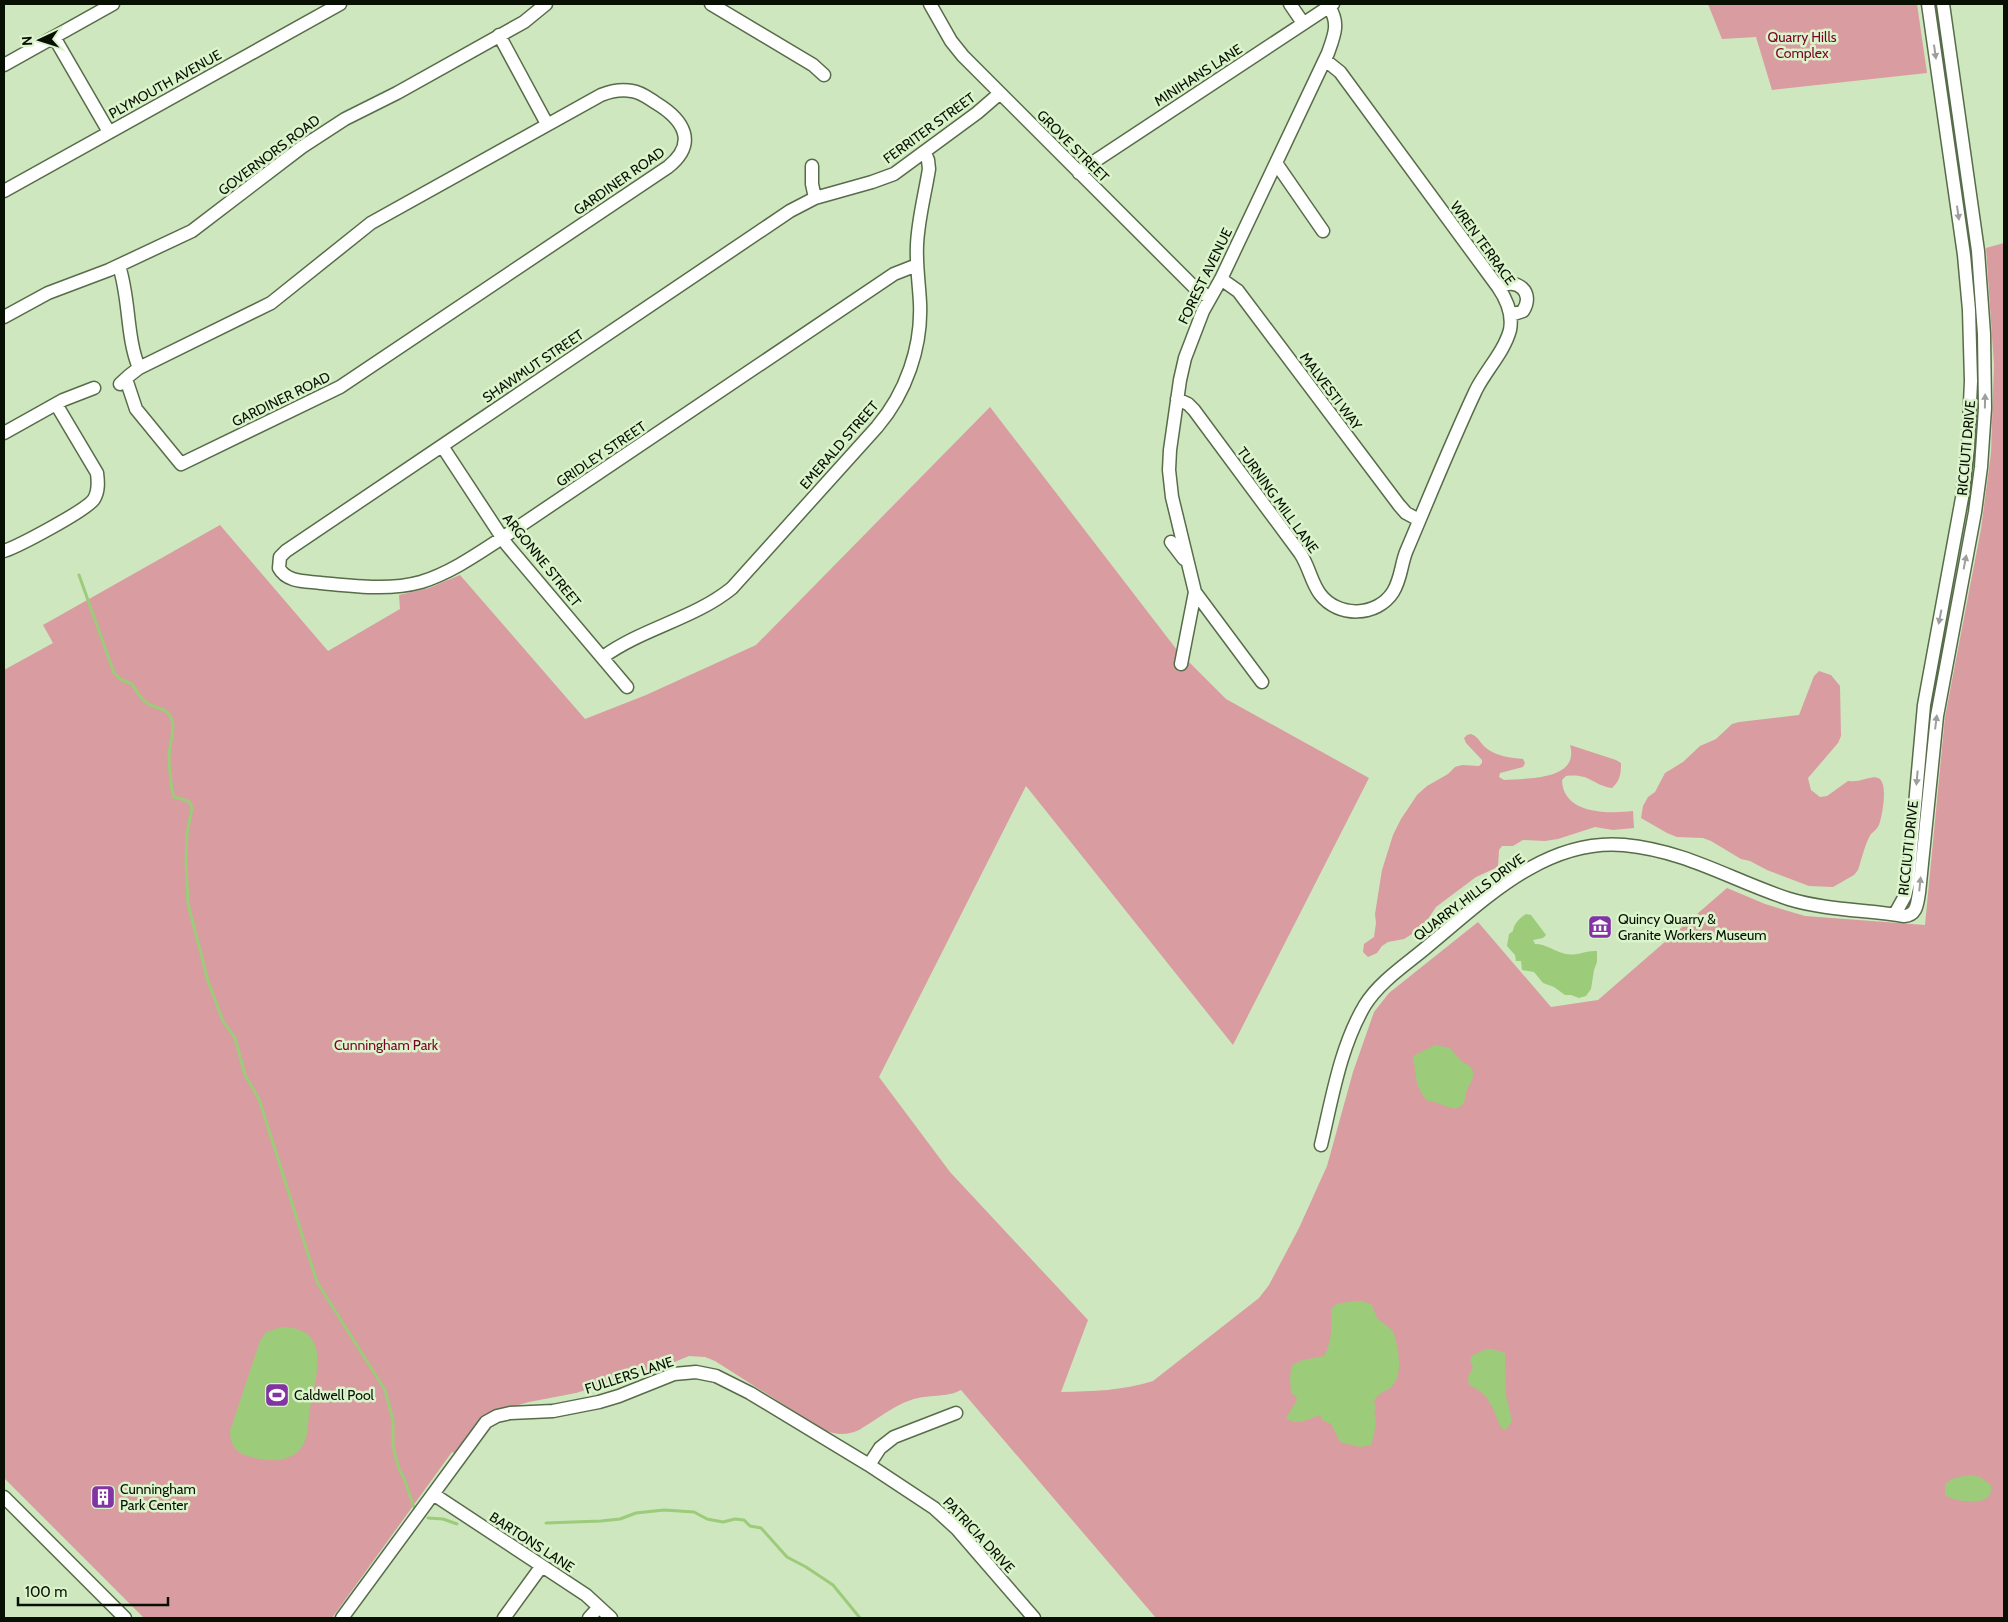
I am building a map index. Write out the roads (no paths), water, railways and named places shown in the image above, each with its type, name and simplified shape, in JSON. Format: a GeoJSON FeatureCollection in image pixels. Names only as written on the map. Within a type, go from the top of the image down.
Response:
{"type":"FeatureCollection","features":[{"type":"Feature","properties":{"kind":"street"},"geometry":{"type":"LineString","coordinates":[[4,65],[113,4]]}},
{"type":"Feature","properties":{"kind":"street","name":"PLYMOUTH AVENUE"},"geometry":{"type":"LineString","coordinates":[[4,191],[340,4]]}},
{"type":"Feature","properties":{"kind":"street","name":"GOVERNORS ROAD"},"geometry":{"type":"LineString","coordinates":[[4,317],[48,293],[119,266],[192,231],[302,147],[345,119],[397,93],[499,35],[530,17],[546,4]]}},
{"type":"Feature","properties":{"kind":"street"},"geometry":{"type":"LineString","coordinates":[[711,4],[813,65],[824,75]]}},
{"type":"Feature","properties":{"kind":"street","name":"GROVE STREET"},"geometry":{"type":"LineString","coordinates":[[930,4],[954,46],[999,94],[1194,288],[1210,298]]}},
{"type":"Feature","properties":{"kind":"street"},"geometry":{"type":"LineString","coordinates":[[1290,4],[1303,24]]}},
{"type":"Feature","properties":{"kind":"street","name":"RICCIUTI DRIVE"},"geometry":{"type":"LineString","coordinates":[[1928,4],[1964,255],[1970,339],[1971,397],[1960,513],[1926,688],[1908,883],[1905,896],[1895,914],[1910,915],[1917,904],[1936,716],[1976,504],[1984,423],[1985,365],[1979,266],[1943,4]]}},
{"type":"Feature","properties":{"kind":"street","name":"MINIHANS LANE"},"geometry":{"type":"LineString","coordinates":[[1079,173],[1331,5]]}},
{"type":"Feature","properties":{"kind":"street","name":"FOREST AVENUE"},"geometry":{"type":"LineString","coordinates":[[1181,664],[1195,592],[1187,563],[1170,479],[1170,450],[1180,380],[1189,346],[1200,318],[1221,279],[1325,60],[1336,27],[1331,5]]}},
{"type":"Feature","properties":{"kind":"street"},"geometry":{"type":"LineString","coordinates":[[499,35],[547,124]]}},
{"type":"Feature","properties":{"kind":"street"},"geometry":{"type":"LineString","coordinates":[[54,37],[109,132]]}},
{"type":"Feature","properties":{"kind":"street","name":"WREN TERRACE"},"geometry":{"type":"LineString","coordinates":[[1325,60],[1340,72],[1498,287],[1507,302],[1511,315]]}},
{"type":"Feature","properties":{"kind":"street","name":"GARDINER ROAD"},"geometry":{"type":"LineString","coordinates":[[633,91],[645,96],[674,114],[683,130],[683,148],[668,167],[349,381],[323,396],[181,464],[136,410],[123,381],[139,368],[271,303],[371,223],[547,124],[607,92],[633,91]]}},
{"type":"Feature","properties":{"kind":"street","name":"FERRITER STREET"},"geometry":{"type":"LineString","coordinates":[[816,198],[886,177],[925,153],[999,94]]}},
{"type":"Feature","properties":{"kind":"street","name":"EMERALD STREET"},"geometry":{"type":"LineString","coordinates":[[603,657],[620,646],[710,603],[732,588],[884,419],[904,383],[917,345],[920,313],[917,242],[929,169],[925,153]]}},
{"type":"Feature","properties":{"kind":"street"},"geometry":{"type":"LineString","coordinates":[[1276,163],[1323,231]]}},
{"type":"Feature","properties":{"kind":"street"},"geometry":{"type":"LineString","coordinates":[[812,166],[812,184],[816,198]]}},
{"type":"Feature","properties":{"kind":"street","name":"SHAWMUT STREET"},"geometry":{"type":"LineString","coordinates":[[279,568],[279,560],[282,554],[790,211],[816,198]]}},
{"type":"Feature","properties":{"kind":"street","name":"GRIDLEY STREET"},"geometry":{"type":"LineString","coordinates":[[279,568],[284,575],[300,581],[366,586],[407,585],[422,582],[450,570],[502,538],[894,274],[917,265]]}},
{"type":"Feature","properties":{"kind":"street"},"geometry":{"type":"LineString","coordinates":[[119,266],[133,349],[139,368]]}},
{"type":"Feature","properties":{"kind":"street","name":"MALVESTI WAY"},"geometry":{"type":"LineString","coordinates":[[1221,279],[1238,290],[1399,506],[1406,513],[1419,520]]}},
{"type":"Feature","properties":{"kind":"street"},"geometry":{"type":"LineString","coordinates":[[1419,520],[1476,391],[1505,342],[1510,329],[1511,315],[1523,311],[1527,300],[1526,293],[1521,286],[1513,283],[1498,287]]}},
{"type":"Feature","properties":{"kind":"street"},"geometry":{"type":"LineString","coordinates":[[4,433],[56,404],[94,388]]}},
{"type":"Feature","properties":{"kind":"street","name":"TURNING MILL LANE"},"geometry":{"type":"LineString","coordinates":[[1177,399],[1188,404],[1194,410],[1300,553],[1319,592],[1333,605],[1352,611],[1366,610],[1379,605],[1390,596],[1399,579],[1404,557],[1419,520]]}},
{"type":"Feature","properties":{"kind":"street"},"geometry":{"type":"LineString","coordinates":[[4,551],[86,507],[96,495],[98,484],[97,472],[56,404]]}},
{"type":"Feature","properties":{"kind":"street","name":"ARGONNE STREET"},"geometry":{"type":"LineString","coordinates":[[442,446],[502,538],[627,687]]}},
{"type":"Feature","properties":{"kind":"street"},"geometry":{"type":"LineString","coordinates":[[1171,542],[1187,563]]}},
{"type":"Feature","properties":{"kind":"street"},"geometry":{"type":"LineString","coordinates":[[1195,592],[1262,682]]}},
{"type":"Feature","properties":{"kind":"street","name":"QUARRY HILLS DRIVE"},"geometry":{"type":"LineString","coordinates":[[1321,1145],[1346,1047],[1355,1024],[1370,998],[1389,979],[1480,904],[1519,874],[1542,862],[1589,847],[1607,845],[1633,846],[1690,859],[1798,901],[1895,914]]}},
{"type":"Feature","properties":{"kind":"street","name":"FULLERS LANE"},"geometry":{"type":"LineString","coordinates":[[342,1618],[482,1426],[491,1418],[510,1413],[553,1410],[599,1402],[666,1377],[690,1372],[709,1374],[733,1384],[869,1464]]}},
{"type":"Feature","properties":{"kind":"street"},"geometry":{"type":"LineString","coordinates":[[869,1464],[880,1448],[894,1437],[956,1413]]}},
{"type":"Feature","properties":{"kind":"street","name":"PATRICIA DRIVE"},"geometry":{"type":"LineString","coordinates":[[869,1464],[942,1514],[1034,1618]]}},
{"type":"Feature","properties":{"kind":"street","name":"BARTONS LANE"},"geometry":{"type":"LineString","coordinates":[[433,1494],[586,1596],[611,1618]]}},
{"type":"Feature","properties":{"kind":"street"},"geometry":{"type":"LineString","coordinates":[[4,1497],[125,1618]]}},
{"type":"Feature","properties":{"kind":"street"},"geometry":{"type":"LineString","coordinates":[[504,1618],[541,1567]]}},
{"type":"Feature","properties":{"kind":"street"},"geometry":{"type":"LineString","coordinates":[[589,1618],[598,1608]]}},
{"type":"Feature","properties":{"kind":"waterway"},"geometry":{"type":"LineString","coordinates":[[79,575],[114,673],[120,679],[132,684],[149,705],[162,709],[171,717],[173,728],[169,757],[172,791],[174,797],[189,801],[192,808],[187,834],[188,904],[208,981],[223,1021],[235,1038],[245,1075],[259,1099],[317,1282],[385,1390],[393,1420],[393,1446],[399,1469],[415,1510]]}},
{"type":"Feature","properties":{"kind":"waterway"},"geometry":{"type":"LineString","coordinates":[[546,1523],[620,1519],[636,1513],[664,1510],[694,1512],[707,1519],[723,1522],[735,1519],[744,1520],[750,1526],[761,1528],[787,1557],[833,1585],[860,1618]]}},
{"type":"Feature","properties":{"kind":"waterway"},"geometry":{"type":"LineString","coordinates":[[428,1518],[443,1519],[457,1524]]}},
{"type":"Feature","properties":{"kind":"place","name":"Quincy Quarry & Granite Workers Museum"},"geometry":{"type":"Point","coordinates":[1600,927]}},
{"type":"Feature","properties":{"kind":"place","name":"Caldwell Pool"},"geometry":{"type":"Point","coordinates":[277,1395]}},
{"type":"Feature","properties":{"kind":"place","name":"Cunningham Park Center"},"geometry":{"type":"Point","coordinates":[103,1497]}},
{"type":"Feature","properties":{"kind":"park label","name":"Quarry Hills Complex"},"geometry":{"type":"Point","coordinates":[1802,46]}},
{"type":"Feature","properties":{"kind":"park label","name":"Cunningham Park"},"geometry":{"type":"Point","coordinates":[386,1045]}}]}
